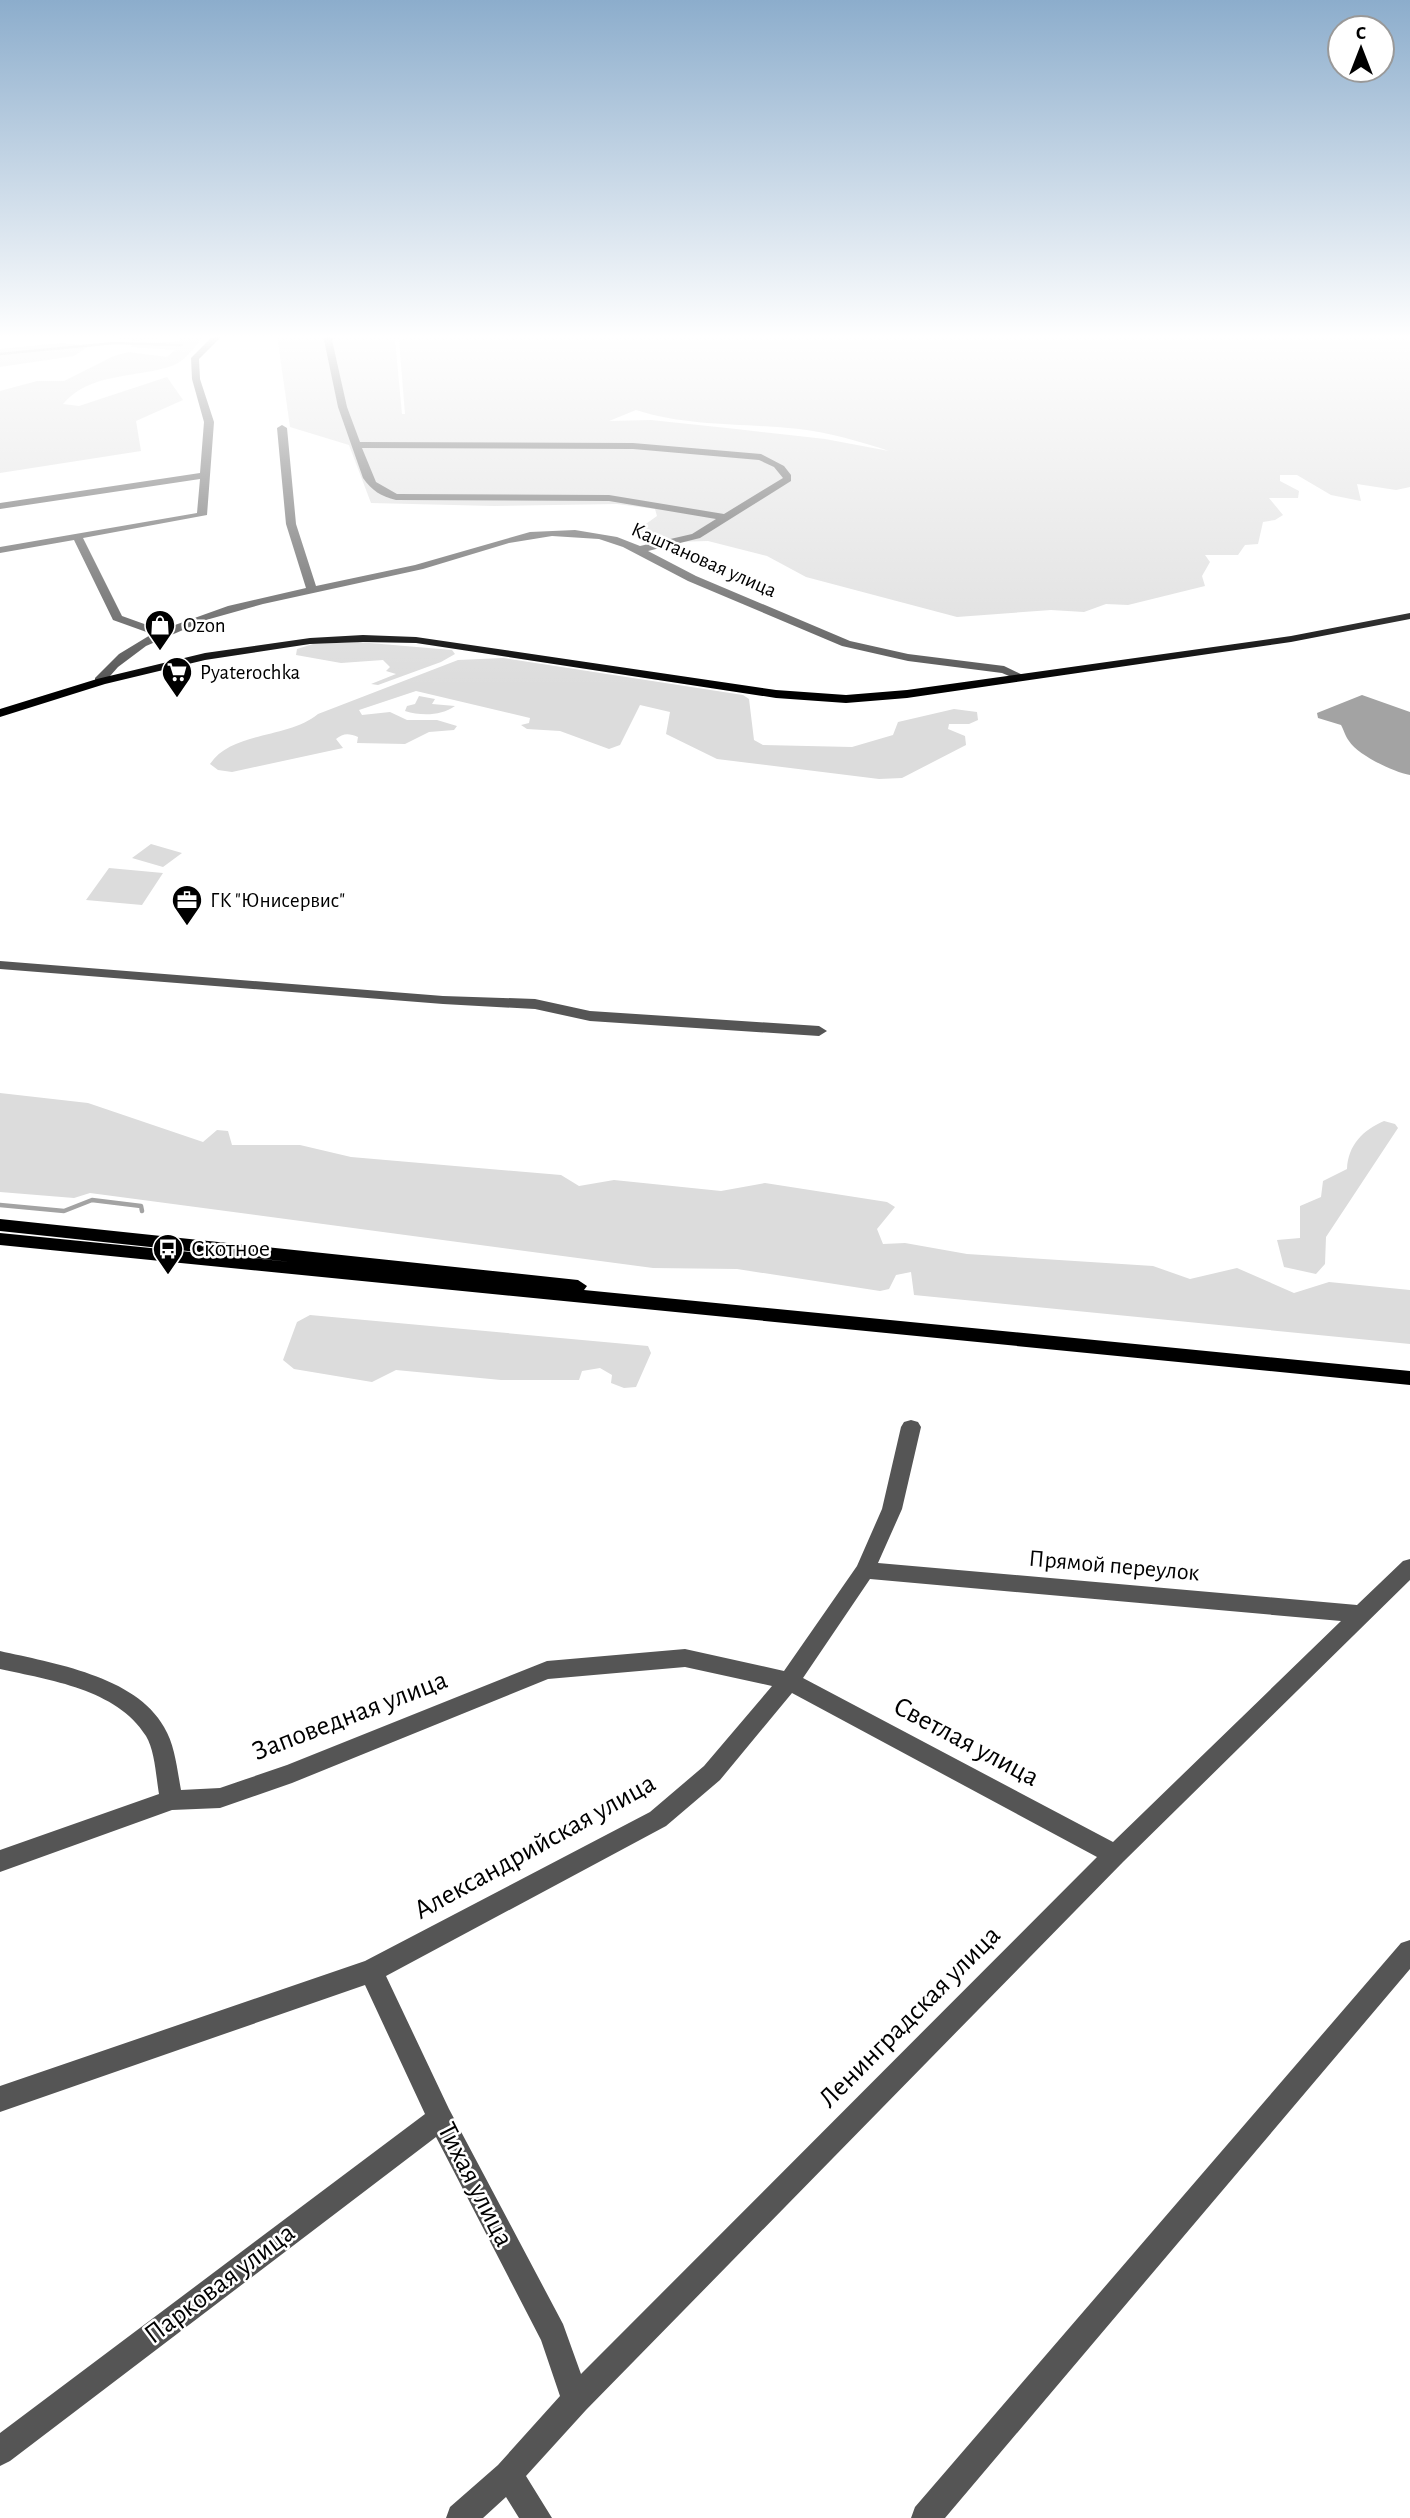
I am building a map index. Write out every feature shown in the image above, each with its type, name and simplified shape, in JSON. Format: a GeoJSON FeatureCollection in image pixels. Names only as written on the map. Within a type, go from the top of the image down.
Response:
{"type":"FeatureCollection","features":[{"type":"Feature","properties":{"kind":"main road"},"geometry":{"type":"LineString","coordinates":[[0,713],[99,681],[270,645],[348,637],[448,643],[710,685],[776,694],[846,699],[907,694],[1291,639],[1410,616]]}},
{"type":"Feature","properties":{"kind":"main road"},"geometry":{"type":"LineString","coordinates":[[0,1224],[463,1272],[995,1335],[1410,1378]]}},
{"type":"Feature","properties":{"kind":"main road"},"geometry":{"type":"LineString","coordinates":[[0,1239],[620,1302],[995,1335]]}},
{"type":"Feature","properties":{"kind":"street"},"geometry":{"type":"LineString","coordinates":[[0,550],[202,515],[207,453]]}},
{"type":"Feature","properties":{"kind":"street"},"geometry":{"type":"LineString","coordinates":[[284,453],[291,524],[312,592]]}},
{"type":"Feature","properties":{"kind":"street"},"geometry":{"type":"LineString","coordinates":[[359,453],[373,488],[380,493],[396,497],[609,498],[727,518]]}},
{"type":"Feature","properties":{"kind":"street"},"geometry":{"type":"LineString","coordinates":[[638,550],[696,536],[788,479],[777,463],[761,457],[709,453]]}},
{"type":"Feature","properties":{"kind":"street"},"geometry":{"type":"LineString","coordinates":[[0,506],[206,475]]}},
{"type":"Feature","properties":{"kind":"street","name":"Каштановая улица"},"geometry":{"type":"LineString","coordinates":[[99,681],[128,652],[191,621],[246,605],[419,567],[505,540],[541,533],[600,536],[638,550],[680,574],[849,645],[889,654],[1004,670],[1021,677]]}},
{"type":"Feature","properties":{"kind":"street"},"geometry":{"type":"LineString","coordinates":[[77,536],[117,618],[140,624],[161,634]]}},
{"type":"Feature","properties":{"kind":"street"},"geometry":{"type":"LineString","coordinates":[[4,965],[443,1000],[535,1004],[590,1016],[819,1031]]}},
{"type":"Feature","properties":{"kind":"street","name":"Александрийская улица"},"geometry":{"type":"LineString","coordinates":[[0,2099],[371,1970],[658,1819],[712,1773],[789,1681],[865,1570],[892,1509],[911,1427]]}},
{"type":"Feature","properties":{"kind":"street","name":"Ленинградская улица"},"geometry":{"type":"LineString","coordinates":[[461,2518],[508,2475],[576,2400],[1115,1855],[1410,1567]]}},
{"type":"Feature","properties":{"kind":"street","name":"Прямой переулок"},"geometry":{"type":"LineString","coordinates":[[865,1570],[1359,1614]]}},
{"type":"Feature","properties":{"kind":"street","name":"Заповедная улица"},"geometry":{"type":"LineString","coordinates":[[172,1800],[220,1798],[292,1773],[547,1670],[685,1658],[789,1681]]}},
{"type":"Feature","properties":{"kind":"street"},"geometry":{"type":"LineString","coordinates":[[0,1660],[81,1679],[124,1700],[156,1732],[172,1800],[0,1861]]}},
{"type":"Feature","properties":{"kind":"street","name":"Светлая улица"},"geometry":{"type":"LineString","coordinates":[[789,1681],[1115,1855]]}},
{"type":"Feature","properties":{"kind":"street"},"geometry":{"type":"LineString","coordinates":[[926,2518],[1410,1951]]}},
{"type":"Feature","properties":{"kind":"street","name":"Тихая улица"},"geometry":{"type":"LineString","coordinates":[[371,1970],[440,2118],[553,2334],[576,2400]]}},
{"type":"Feature","properties":{"kind":"street","name":"Парковая улица"},"geometry":{"type":"LineString","coordinates":[[0,2451],[440,2118]]}},
{"type":"Feature","properties":{"kind":"street"},"geometry":{"type":"LineString","coordinates":[[508,2475],[537,2518]]}},
{"type":"Feature","properties":{"kind":"shaded area"},"geometry":{"type":"Polygon","coordinates":[[[0,453],[131,453],[0,473],[0,453]]]}},
{"type":"Feature","properties":{"kind":"shaded area"},"geometry":{"type":"Polygon","coordinates":[[[352,453],[1410,453],[1410,487],[1396,490],[1357,484],[1361,501],[1331,495],[1297,475],[1280,475],[1280,481],[1299,491],[1298,498],[1269,498],[1283,515],[1263,522],[1258,544],[1245,545],[1238,555],[1205,555],[1210,562],[1202,576],[1205,586],[1128,605],[1106,604],[1084,612],[1051,610],[957,617],[806,577],[767,556],[708,541],[672,542],[636,531],[657,516],[655,509],[617,504],[494,506],[371,503],[352,453]]]}},
{"type":"Feature","properties":{"kind":"shaded area"},"geometry":{"type":"Polygon","coordinates":[[[358,642],[452,650],[455,654],[441,662],[378,685],[371,684],[396,674],[386,671],[390,667],[383,660],[341,663],[296,655],[297,649],[313,644],[358,642]]]}},
{"type":"Feature","properties":{"kind":"shaded area"},"geometry":{"type":"Polygon","coordinates":[[[503,658],[743,695],[749,699],[754,740],[763,745],[852,747],[893,735],[898,722],[954,709],[977,712],[978,720],[969,724],[949,724],[948,729],[965,736],[966,745],[902,778],[879,779],[717,759],[666,734],[670,712],[640,705],[620,745],[609,749],[560,731],[527,729],[521,725],[529,723],[530,718],[416,691],[359,710],[362,715],[390,712],[407,720],[437,720],[457,726],[454,730],[429,732],[405,744],[357,743],[358,737],[349,734],[336,739],[343,748],[232,772],[218,770],[210,764],[220,753],[246,740],[292,728],[318,714],[458,660],[503,658]]]}},
{"type":"Feature","properties":{"kind":"shaded area"},"geometry":{"type":"Polygon","coordinates":[[[1362,695],[1410,712],[1410,775],[1386,767],[1368,757],[1349,741],[1341,725],[1318,718],[1317,713],[1362,695]]]}},
{"type":"Feature","properties":{"kind":"shaded area"},"geometry":{"type":"Polygon","coordinates":[[[419,696],[435,699],[432,704],[455,706],[444,712],[431,714],[405,711],[407,706],[415,704],[419,696]]]}},
{"type":"Feature","properties":{"kind":"shaded area"},"geometry":{"type":"Polygon","coordinates":[[[151,844],[182,853],[163,867],[132,858],[151,844]]]}},
{"type":"Feature","properties":{"kind":"shaded area"},"geometry":{"type":"Polygon","coordinates":[[[109,868],[163,873],[142,905],[86,900],[109,868]]]}},
{"type":"Feature","properties":{"kind":"shaded area"},"geometry":{"type":"Polygon","coordinates":[[[0,1093],[88,1103],[203,1142],[217,1130],[228,1131],[232,1145],[300,1145],[351,1157],[561,1175],[579,1186],[614,1180],[721,1191],[765,1183],[887,1202],[895,1207],[877,1229],[883,1244],[905,1243],[967,1254],[1153,1266],[1190,1279],[1237,1268],[1294,1293],[1329,1282],[1410,1290],[1410,1344],[914,1295],[911,1272],[896,1275],[889,1289],[880,1291],[737,1269],[653,1268],[90,1193],[74,1198],[0,1192],[0,1093]]]}},
{"type":"Feature","properties":{"kind":"shaded area"},"geometry":{"type":"Polygon","coordinates":[[[1384,1121],[1395,1124],[1398,1128],[1326,1237],[1325,1264],[1316,1274],[1284,1267],[1277,1240],[1300,1238],[1300,1206],[1321,1197],[1323,1181],[1347,1169],[1350,1153],[1358,1139],[1384,1121]]]}},
{"type":"Feature","properties":{"kind":"shaded area"},"geometry":{"type":"Polygon","coordinates":[[[310,1315],[648,1346],[651,1353],[636,1387],[624,1388],[611,1383],[612,1375],[600,1368],[582,1371],[579,1380],[501,1380],[396,1370],[372,1382],[294,1369],[283,1360],[297,1322],[310,1315]]]}},
{"type":"Feature","properties":{"kind":"waterway"},"geometry":{"type":"LineString","coordinates":[[0,1205],[64,1211],[92,1200],[141,1206],[142,1211]]}},
{"type":"Feature","properties":{"kind":"place","name":"Ozon"},"geometry":{"type":"Point","coordinates":[160,652]}},
{"type":"Feature","properties":{"kind":"place","name":"Pyaterochka"},"geometry":{"type":"Point","coordinates":[177,699]}},
{"type":"Feature","properties":{"kind":"place","name":"ГК \"Юнисервис\""},"geometry":{"type":"Point","coordinates":[187,927]}},
{"type":"Feature","properties":{"kind":"place","name":"Скотное"},"geometry":{"type":"Point","coordinates":[168,1276]}}]}
